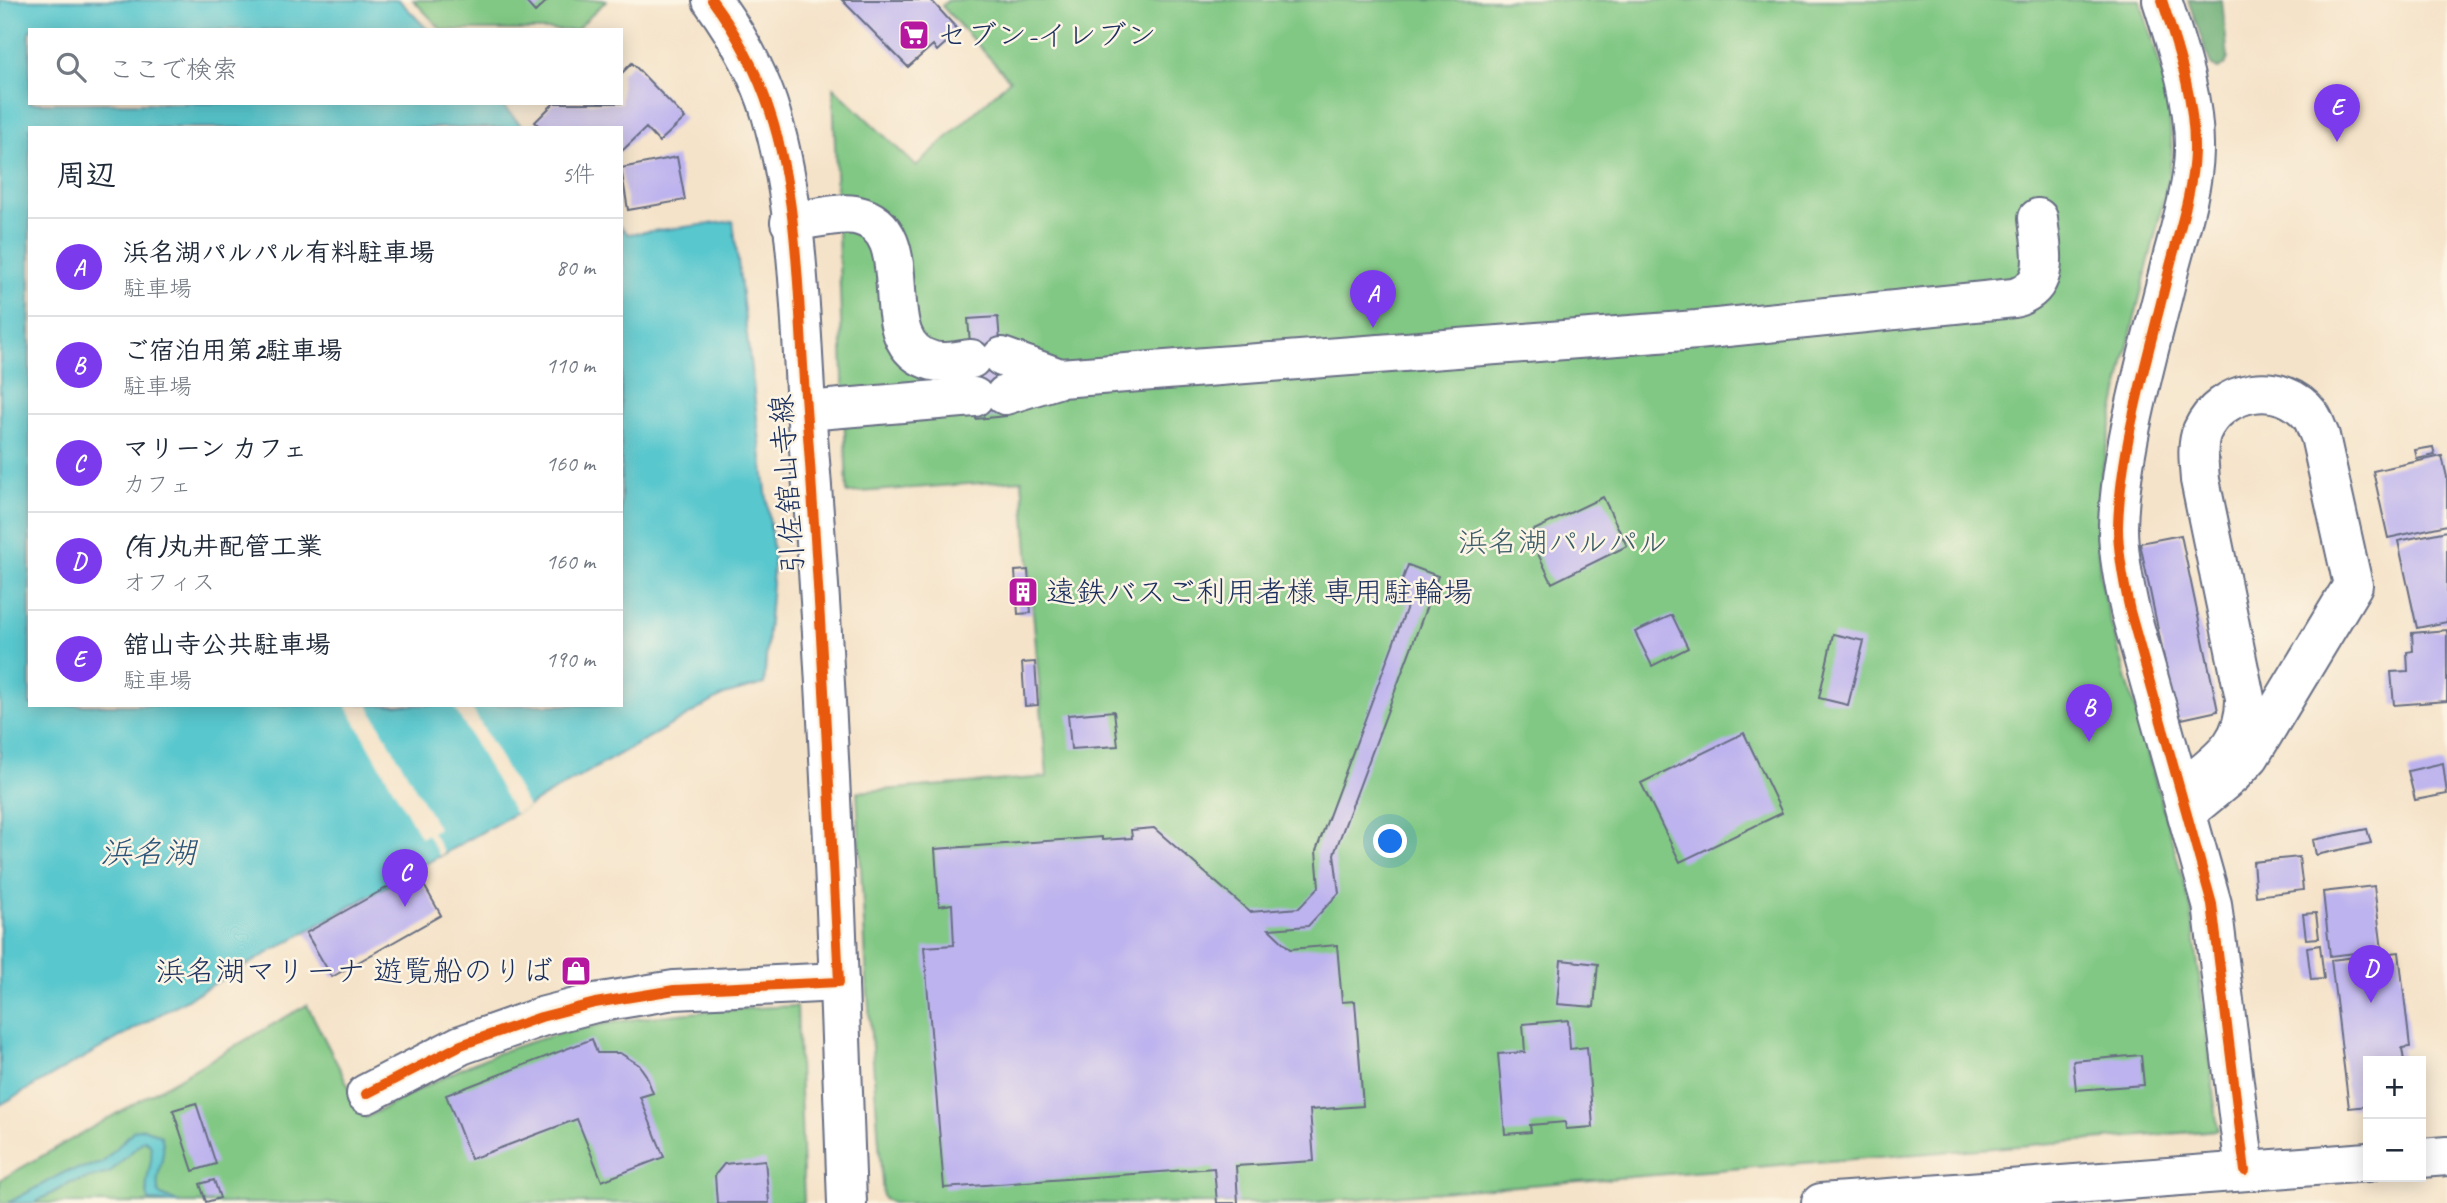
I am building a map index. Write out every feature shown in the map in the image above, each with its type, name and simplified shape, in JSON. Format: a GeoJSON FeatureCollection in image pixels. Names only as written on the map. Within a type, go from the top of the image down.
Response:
{"type":"FeatureCollection","features":[{"type":"Feature","properties":{"kind":"street","name":"引佐舘山寺線"},"geometry":{"type":"LineString","coordinates":[[712,0],[750,61],[771,112],[784,171],[790,222],[819,567],[847,1203]]}},
{"type":"Feature","properties":{"kind":"street"},"geometry":{"type":"LineString","coordinates":[[2162,0],[2188,84],[2194,151],[2190,186],[2147,362],[2120,489],[2118,530],[2121,571],[2130,611],[2184,802],[2216,929],[2245,1171]]}},
{"type":"Feature","properties":{"kind":"street"},"geometry":{"type":"LineString","coordinates":[[790,222],[853,215],[878,227],[892,250],[900,324],[905,338],[924,358],[936,362],[987,358],[1060,378]]}},
{"type":"Feature","properties":{"kind":"street"},"geometry":{"type":"LineString","coordinates":[[806,411],[990,396],[1060,378],[1697,330],[2014,298],[2028,294],[2039,281],[2043,266],[2038,218]]}},
{"type":"Feature","properties":{"kind":"street"},"geometry":{"type":"LineString","coordinates":[[2250,392],[2273,393],[2294,401],[2311,416],[2320,436],[2353,585],[2250,756],[2233,774],[2184,802],[2238,739],[2245,719],[2245,698],[2200,480],[2198,456],[2201,433],[2213,414],[2230,400],[2250,392]]}},
{"type":"Feature","properties":{"kind":"street"},"geometry":{"type":"LineString","coordinates":[[366,1094],[461,1045],[541,1017],[595,1003],[674,990],[839,982]]}},
{"type":"Feature","properties":{"kind":"street"},"geometry":{"type":"LineString","coordinates":[[2426,1158],[2447,1156]]}},
{"type":"Feature","properties":{"kind":"street"},"geometry":{"type":"LineString","coordinates":[[1821,1203],[1957,1198],[2363,1162]]}},
{"type":"Feature","properties":{"kind":"green space"},"geometry":{"type":"Polygon","coordinates":[[[413,0],[607,0],[578,28],[440,28],[413,0]]]}},
{"type":"Feature","properties":{"kind":"green space","name":"浜名湖パルパル"},"geometry":{"type":"Polygon","coordinates":[[[948,0],[2140,0],[2167,88],[2172,150],[2168,182],[2125,358],[2099,486],[2097,531],[2100,574],[2109,616],[2191,908],[2218,1130],[1303,1203],[892,1203],[883,1197],[867,981],[857,792],[1047,777],[1022,480],[847,493],[833,87],[916,166],[1010,80],[942,6],[948,0]]]}},
{"type":"Feature","properties":{"kind":"green space"},"geometry":{"type":"Polygon","coordinates":[[[2188,0],[2222,0],[2228,58],[2225,65],[2218,69],[2211,65],[2188,0]]]}},
{"type":"Feature","properties":{"kind":"green space"},"geometry":{"type":"Polygon","coordinates":[[[307,1005],[365,1118],[469,1065],[549,1037],[589,1027],[671,1014],[797,1006],[804,1203],[0,1203],[0,1180],[307,1005]]]}},
{"type":"Feature","properties":{"kind":"water","name":"浜名湖"},"geometry":{"type":"Polygon","coordinates":[[[0,0],[399,0],[426,28],[28,28],[28,105],[502,105],[522,126],[28,126],[28,707],[623,707],[623,229],[628,234],[733,221],[774,557],[764,684],[724,695],[0,1105],[0,0]]]}},
{"type":"Feature","properties":{"kind":"water"},"geometry":{"type":"Polygon","coordinates":[[[144,1128],[161,1136],[163,1143],[158,1179],[159,1194],[179,1203],[149,1201],[147,1186],[151,1151],[150,1144],[144,1140],[109,1173],[71,1183],[34,1203],[8,1203],[65,1172],[102,1163],[134,1130],[144,1128]]]}},
{"type":"Feature","properties":{"kind":"pier"},"geometry":{"type":"Polygon","coordinates":[[[347,707],[369,707],[438,828],[432,832],[444,853],[439,856],[427,834],[421,838],[347,707]]]}},
{"type":"Feature","properties":{"kind":"pier"},"geometry":{"type":"Polygon","coordinates":[[[454,707],[471,707],[528,807],[515,814],[454,707]]]}},
{"type":"Feature","properties":{"kind":"building"},"geometry":{"type":"Polygon","coordinates":[[[524,0],[548,0],[535,12],[524,0]]]}},
{"type":"Feature","properties":{"kind":"building","name":"セブン-イレブン"},"geometry":{"type":"Polygon","coordinates":[[[842,0],[931,0],[959,31],[937,51],[933,45],[908,67],[842,0]]]}},
{"type":"Feature","properties":{"kind":"building"},"geometry":{"type":"Polygon","coordinates":[[[632,63],[685,118],[659,142],[646,128],[623,150],[623,126],[539,126],[535,122],[552,105],[623,105],[623,72],[632,63]]]}},
{"type":"Feature","properties":{"kind":"building"},"geometry":{"type":"Polygon","coordinates":[[[677,157],[685,200],[628,210],[623,168],[677,157]]]}},
{"type":"Feature","properties":{"kind":"building"},"geometry":{"type":"Polygon","coordinates":[[[998,317],[1006,416],[976,419],[968,319],[998,317]]]}},
{"type":"Feature","properties":{"kind":"building"},"geometry":{"type":"Polygon","coordinates":[[[2433,447],[2435,455],[2417,459],[2415,450],[2433,447]]]}},
{"type":"Feature","properties":{"kind":"building"},"geometry":{"type":"Polygon","coordinates":[[[2442,456],[2447,477],[2447,525],[2388,538],[2373,471],[2442,456]]]}},
{"type":"Feature","properties":{"kind":"building"},"geometry":{"type":"Polygon","coordinates":[[[1603,497],[1627,546],[1552,583],[1528,533],[1603,497]]]}},
{"type":"Feature","properties":{"kind":"building"},"geometry":{"type":"Polygon","coordinates":[[[2447,531],[2447,622],[2417,628],[2398,541],[2447,531]]]}},
{"type":"Feature","properties":{"kind":"building"},"geometry":{"type":"Polygon","coordinates":[[[2181,535],[2218,711],[2177,720],[2140,543],[2181,535]]]}},
{"type":"Feature","properties":{"kind":"building"},"geometry":{"type":"Polygon","coordinates":[[[1408,565],[1438,576],[1334,854],[1339,893],[1308,926],[1269,929],[1290,949],[1337,945],[1342,1002],[1355,1001],[1363,1106],[1310,1110],[1314,1161],[1236,1166],[1238,1203],[1217,1203],[1214,1168],[944,1188],[924,947],[954,945],[952,904],[939,906],[935,849],[1102,837],[1102,840],[1132,838],[1131,830],[1154,828],[1250,912],[1299,908],[1319,887],[1316,851],[1408,604],[1395,600],[1408,565]]]}},
{"type":"Feature","properties":{"kind":"building","name":"遠鉄バスご利用者様 専用駐輪場"},"geometry":{"type":"Polygon","coordinates":[[[1028,570],[1031,613],[1018,614],[1015,571],[1028,570]]]}},
{"type":"Feature","properties":{"kind":"building"},"geometry":{"type":"Polygon","coordinates":[[[1672,615],[1688,648],[1652,666],[1635,632],[1672,615]]]}},
{"type":"Feature","properties":{"kind":"building"},"geometry":{"type":"Polygon","coordinates":[[[2447,630],[2447,701],[2394,705],[2391,672],[2408,671],[2407,652],[2413,651],[2412,633],[2447,630]]]}},
{"type":"Feature","properties":{"kind":"building"},"geometry":{"type":"Polygon","coordinates":[[[1833,634],[1864,641],[1848,705],[1819,698],[1833,634]]]}},
{"type":"Feature","properties":{"kind":"building"},"geometry":{"type":"Polygon","coordinates":[[[1035,662],[1038,705],[1025,706],[1022,663],[1035,662]]]}},
{"type":"Feature","properties":{"kind":"building"},"geometry":{"type":"Polygon","coordinates":[[[1114,711],[1118,746],[1071,749],[1068,715],[1114,711]]]}},
{"type":"Feature","properties":{"kind":"building"},"geometry":{"type":"Polygon","coordinates":[[[1744,733],[1782,813],[1680,862],[1641,783],[1744,733]]]}},
{"type":"Feature","properties":{"kind":"building"},"geometry":{"type":"Polygon","coordinates":[[[2443,763],[2447,794],[2415,800],[2408,771],[2443,763]]]}},
{"type":"Feature","properties":{"kind":"building"},"geometry":{"type":"Polygon","coordinates":[[[2367,829],[2371,843],[2316,855],[2313,840],[2367,829]]]}},
{"type":"Feature","properties":{"kind":"building"},"geometry":{"type":"Polygon","coordinates":[[[2299,857],[2303,890],[2256,896],[2253,862],[2299,857]]]}},
{"type":"Feature","properties":{"kind":"building"},"geometry":{"type":"Polygon","coordinates":[[[416,871],[441,915],[332,977],[306,933],[416,871]]]}},
{"type":"Feature","properties":{"kind":"building"},"geometry":{"type":"Polygon","coordinates":[[[2374,886],[2382,950],[2330,956],[2323,892],[2374,886]]]}},
{"type":"Feature","properties":{"kind":"building"},"geometry":{"type":"Polygon","coordinates":[[[2316,913],[2319,938],[2306,939],[2303,914],[2316,913]]]}},
{"type":"Feature","properties":{"kind":"building"},"geometry":{"type":"Polygon","coordinates":[[[2320,945],[2324,979],[2311,980],[2307,947],[2320,945]]]}},
{"type":"Feature","properties":{"kind":"building"},"geometry":{"type":"Polygon","coordinates":[[[2399,952],[2410,1047],[2402,1048],[2403,1056],[2363,1056],[2363,1107],[2349,1108],[2331,960],[2399,952]]]}},
{"type":"Feature","properties":{"kind":"building","name":"浜名湖マリーナ 遊覧船のりば"},"geometry":{"type":"Polygon","coordinates":[[[581,959],[586,979],[571,983],[566,964],[581,959]]]}},
{"type":"Feature","properties":{"kind":"building"},"geometry":{"type":"Polygon","coordinates":[[[1561,960],[1598,964],[1594,1007],[1557,1004],[1561,960]]]}},
{"type":"Feature","properties":{"kind":"building"},"geometry":{"type":"Polygon","coordinates":[[[1568,1020],[1570,1049],[1587,1047],[1593,1127],[1566,1129],[1565,1122],[1530,1125],[1531,1132],[1505,1134],[1498,1054],[1525,1052],[1523,1024],[1568,1020]]]}},
{"type":"Feature","properties":{"kind":"building"},"geometry":{"type":"Polygon","coordinates":[[[592,1039],[597,1053],[620,1053],[639,1065],[646,1075],[653,1093],[640,1097],[664,1157],[602,1181],[577,1119],[471,1159],[446,1095],[592,1039]]]}},
{"type":"Feature","properties":{"kind":"building"},"geometry":{"type":"Polygon","coordinates":[[[2141,1055],[2144,1085],[2076,1090],[2073,1061],[2141,1055]]]}},
{"type":"Feature","properties":{"kind":"building"},"geometry":{"type":"Polygon","coordinates":[[[196,1103],[216,1164],[193,1171],[173,1110],[196,1103]]]}},
{"type":"Feature","properties":{"kind":"building"},"geometry":{"type":"Polygon","coordinates":[[[765,1160],[769,1203],[717,1203],[715,1175],[724,1164],[765,1160]]]}},
{"type":"Feature","properties":{"kind":"building"},"geometry":{"type":"Polygon","coordinates":[[[214,1180],[220,1198],[206,1202],[200,1184],[214,1180]]]}},
{"type":"Feature","properties":{"kind":"cycle path"},"geometry":{"type":"LineString","coordinates":[[366,1094],[461,1045],[541,1017],[595,1003],[674,990],[839,982],[815,541],[792,216],[780,145],[765,97],[746,53],[712,0]]}},
{"type":"Feature","properties":{"kind":"cycle path"},"geometry":{"type":"LineString","coordinates":[[2162,0],[2189,93],[2194,131],[2193,165],[2185,208],[2130,429],[2120,496],[2118,538],[2130,611],[2212,904],[2245,1171]]}},
{"type":"Feature","properties":{"kind":"place","name":"セブン-イレブン"},"geometry":{"type":"Point","coordinates":[914,35]}},
{"type":"Feature","properties":{"kind":"place","name":"舘山寺公共駐車場"},"geometry":{"type":"Point","coordinates":[2337,142]}},
{"type":"Feature","properties":{"kind":"place","name":"浜名湖パルパル有料駐車場"},"geometry":{"type":"Point","coordinates":[1373,328]}},
{"type":"Feature","properties":{"kind":"place","name":"遠鉄バスご利用者様 専用駐輪場"},"geometry":{"type":"Point","coordinates":[1023,592]}},
{"type":"Feature","properties":{"kind":"place","name":"ご宿泊用第2駐車場"},"geometry":{"type":"Point","coordinates":[2089,742]}},
{"type":"Feature","properties":{"kind":"place","name":"マリーン カフェ"},"geometry":{"type":"Point","coordinates":[405,907]}},
{"type":"Feature","properties":{"kind":"place","name":"浜名湖マリーナ 遊覧船のりば"},"geometry":{"type":"Point","coordinates":[576,971]}},
{"type":"Feature","properties":{"kind":"place","name":"(有)丸井配管工業"},"geometry":{"type":"Point","coordinates":[2371,1003]}}]}
